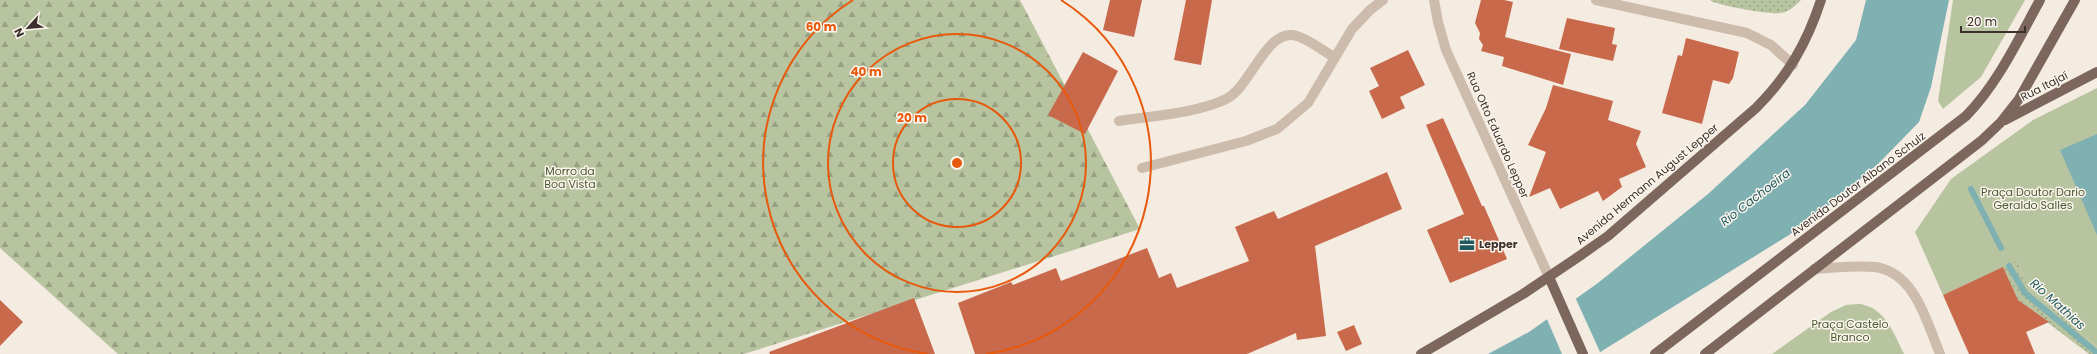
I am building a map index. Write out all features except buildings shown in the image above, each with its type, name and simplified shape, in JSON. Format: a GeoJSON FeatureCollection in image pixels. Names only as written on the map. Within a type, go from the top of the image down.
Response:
{"type":"FeatureCollection","features":[{"type":"Feature","properties":{"kind":"main road","name":"Avenida Hermann August Lepper"},"geometry":{"type":"LineString","coordinates":[[1421,354],[1549,277],[1608,236],[1756,108],[1772,92],[1793,65],[1814,23],[1821,0]]}},
{"type":"Feature","properties":{"kind":"main road","name":"Avenida Doutor Albano Schulz"},"geometry":{"type":"LineString","coordinates":[[1655,354],[1966,116],[1979,102],[1996,78],[2040,0]]}},
{"type":"Feature","properties":{"kind":"main road"},"geometry":{"type":"LineString","coordinates":[[1705,354],[1981,140],[2001,122],[2030,81],[2075,0]]}},
{"type":"Feature","properties":{"kind":"main road","name":"Rua Itajaí"},"geometry":{"type":"LineString","coordinates":[[2001,122],[2097,72]]}},
{"type":"Feature","properties":{"kind":"main road"},"geometry":{"type":"LineString","coordinates":[[1549,277],[1583,354]]}},
{"type":"Feature","properties":{"kind":"street"},"geometry":{"type":"LineString","coordinates":[[1142,168],[1246,142],[1276,129],[1308,103],[1352,29],[1370,10],[1383,0]]}},
{"type":"Feature","properties":{"kind":"street","name":"Rua Otto Eduardo Lepper"},"geometry":{"type":"LineString","coordinates":[[1434,0],[1438,22],[1446,50],[1549,277]]}},
{"type":"Feature","properties":{"kind":"street"},"geometry":{"type":"LineString","coordinates":[[1596,0],[1616,2],[1747,33],[1771,46],[1793,65]]}},
{"type":"Feature","properties":{"kind":"street"},"geometry":{"type":"LineString","coordinates":[[1119,121],[1211,106],[1228,98],[1241,87],[1274,42],[1284,35],[1297,36],[1334,57]]}},
{"type":"Feature","properties":{"kind":"street"},"geometry":{"type":"LineString","coordinates":[[1814,269],[1857,266],[1877,268],[1894,274],[1906,284],[1916,298],[1940,354]]}},
{"type":"Feature","properties":{"kind":"green space","name":"Morro da Boa Vista"},"geometry":{"type":"Polygon","coordinates":[[[0,0],[1020,0],[1140,229],[744,354],[118,354],[0,248],[0,0]]]}},
{"type":"Feature","properties":{"kind":"green space"},"geometry":{"type":"Polygon","coordinates":[[[1710,0],[1801,0],[1789,10],[1774,13],[1732,7],[1710,0]]]}},
{"type":"Feature","properties":{"kind":"green space"},"geometry":{"type":"Polygon","coordinates":[[[1953,0],[2025,0],[1981,77],[1943,109],[1938,101],[1953,0]]]}},
{"type":"Feature","properties":{"kind":"green space","name":"Praça Doutor Dario Geraldo Salles"},"geometry":{"type":"Polygon","coordinates":[[[2097,88],[2097,347],[2029,288],[2017,261],[1943,295],[1915,232],[1951,179],[2033,120],[2097,88]]]}},
{"type":"Feature","properties":{"kind":"green space"},"geometry":{"type":"Polygon","coordinates":[[[2013,252],[2029,288],[2097,347],[2097,354],[2089,354],[2018,300],[1999,259],[2013,252]]]}},
{"type":"Feature","properties":{"kind":"green space","name":"Praça Castelo Branco"},"geometry":{"type":"Polygon","coordinates":[[[1862,304],[1878,312],[1889,325],[1904,354],[1772,354],[1831,312],[1846,305],[1862,304]]]}},
{"type":"Feature","properties":{"kind":"water","name":"Rio Cachoeira"},"geometry":{"type":"Polygon","coordinates":[[[1866,0],[1949,0],[1931,87],[1919,122],[1879,163],[1831,204],[1789,235],[1597,354],[1488,354],[1529,332],[1598,283],[1708,194],[1805,105],[1856,40],[1866,0]]]}},
{"type":"Feature","properties":{"kind":"water"},"geometry":{"type":"Polygon","coordinates":[[[2097,134],[2097,235],[2060,150],[2097,134]]]}},
{"type":"Feature","properties":{"kind":"pier"},"geometry":{"type":"Polygon","coordinates":[[[1575,297],[1601,354],[1562,354],[1546,317],[1575,297]]]}},
{"type":"Feature","properties":{"kind":"waterway","name":"Rio Mathias"},"geometry":{"type":"LineString","coordinates":[[1971,189],[2001,248]]}},
{"type":"Feature","properties":{"kind":"waterway","name":"Rio Mathias"},"geometry":{"type":"LineString","coordinates":[[2009,266],[2025,293],[2097,353]]}},
{"type":"Feature","properties":{"kind":"place","name":"Lepper"},"geometry":{"type":"Point","coordinates":[1467,244]}}]}
